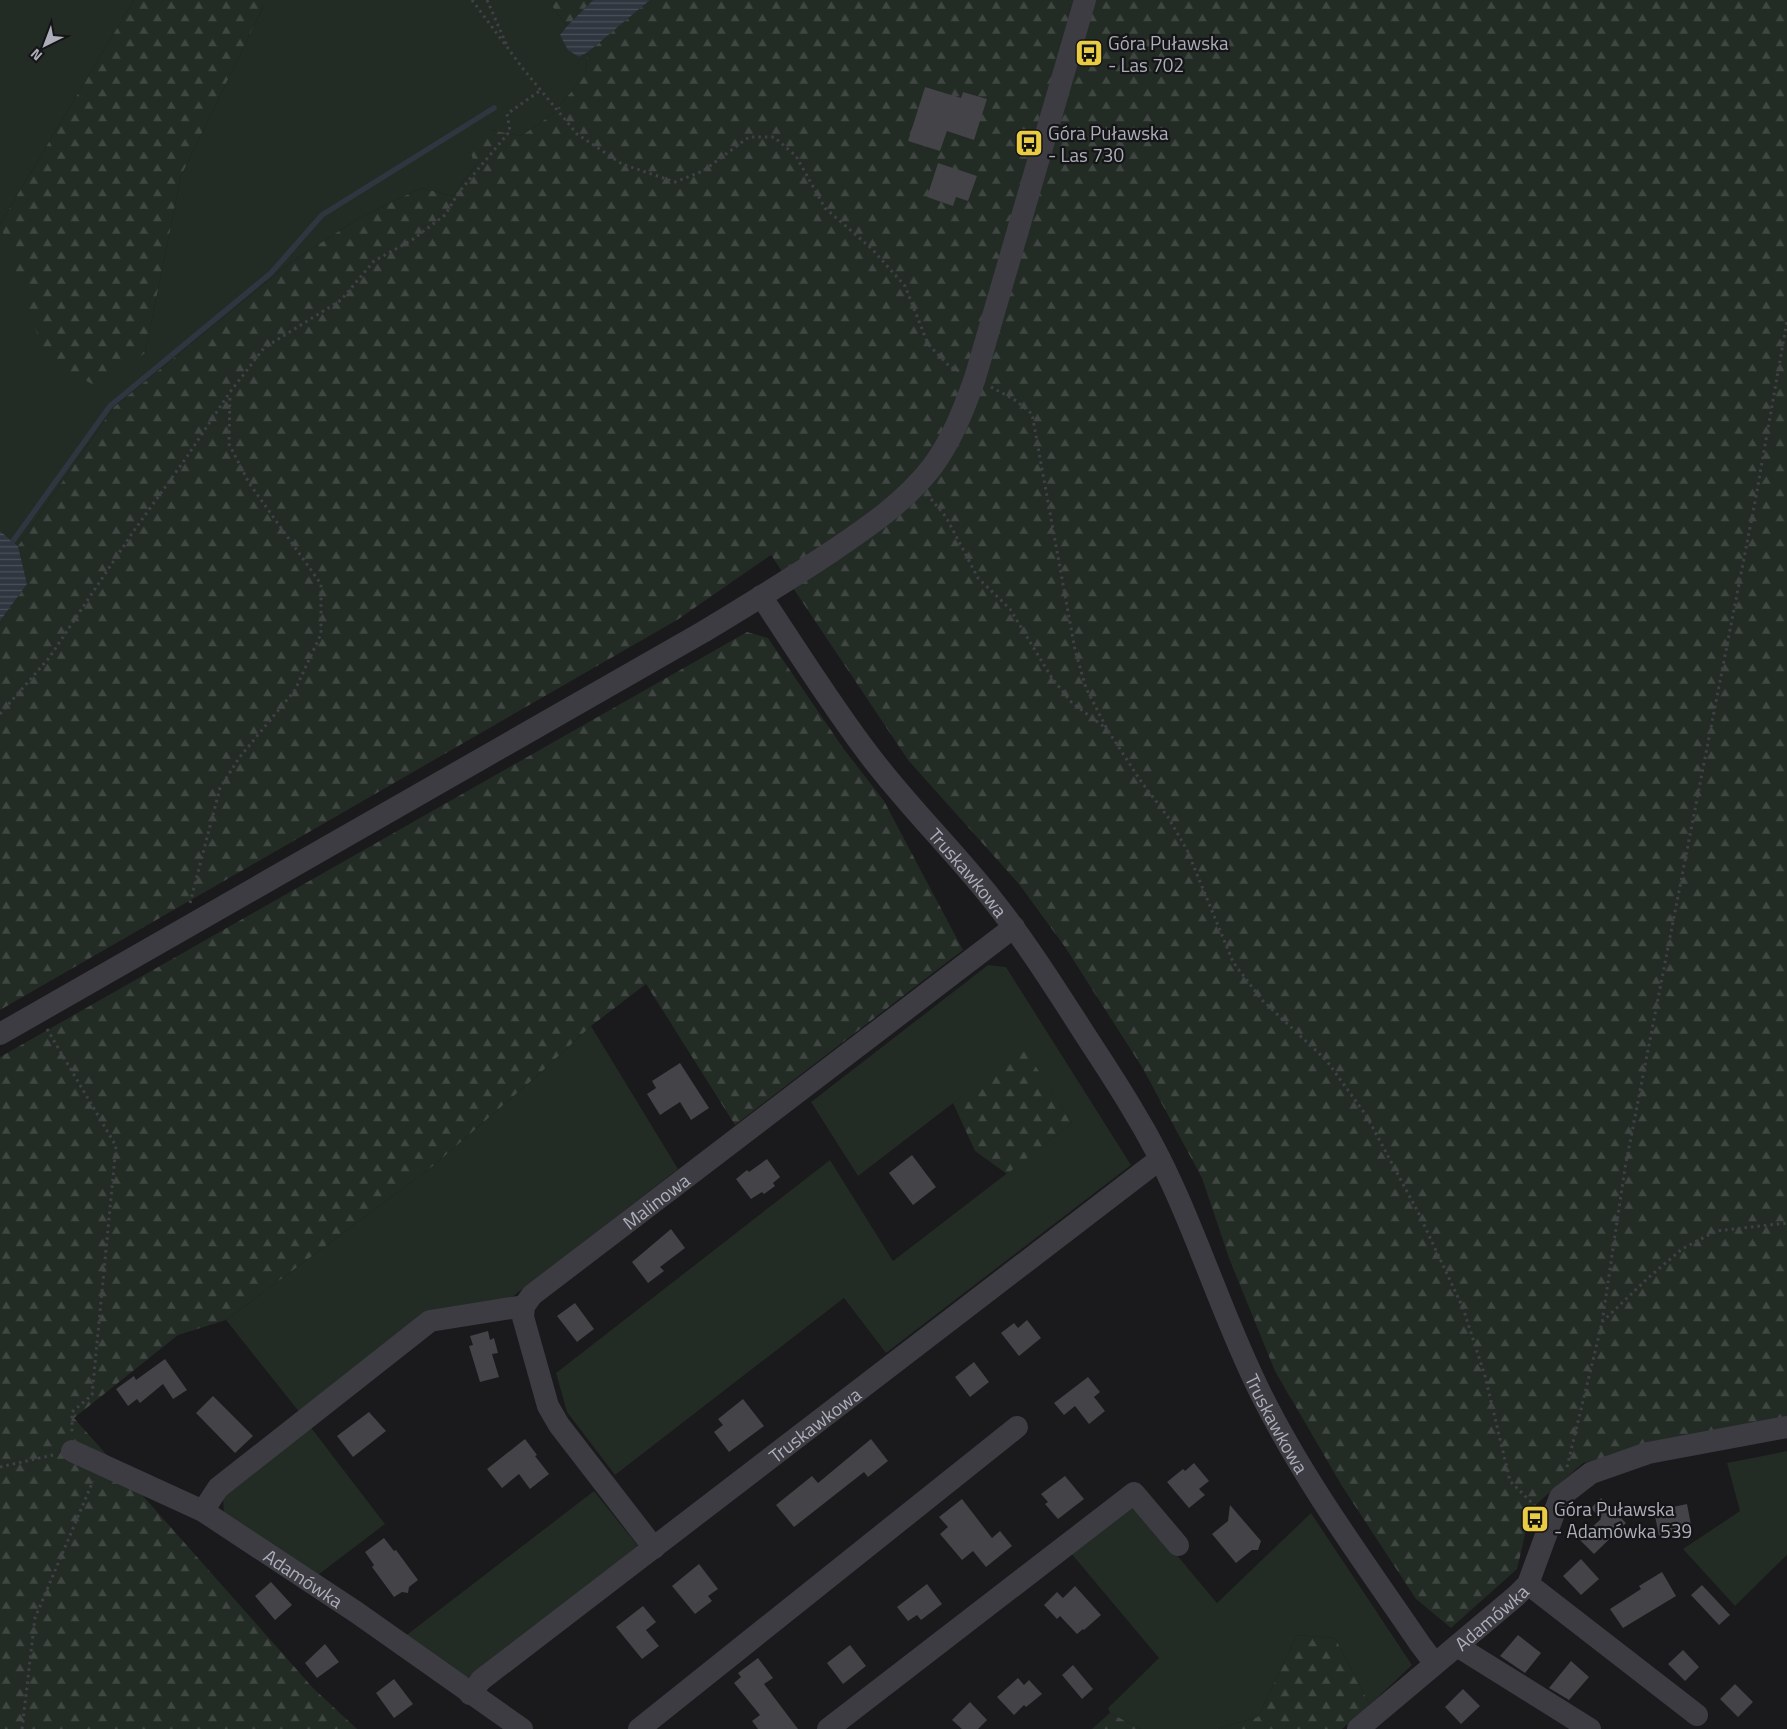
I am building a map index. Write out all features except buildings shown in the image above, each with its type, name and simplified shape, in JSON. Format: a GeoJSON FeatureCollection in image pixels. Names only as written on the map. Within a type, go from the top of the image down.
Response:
{"type":"FeatureCollection","features":[{"type":"Feature","properties":{"kind":"street"},"geometry":{"type":"LineString","coordinates":[[0,1034],[697,636],[870,526],[897,504],[933,466],[951,438],[975,378],[1085,0]]}},
{"type":"Feature","properties":{"kind":"street","name":"Truskawkowa"},"geometry":{"type":"LineString","coordinates":[[761,596],[870,756],[907,802],[991,897],[1043,968],[1128,1101],[1160,1159],[1182,1203],[1254,1378],[1286,1441],[1320,1496],[1420,1644],[1447,1654]]}},
{"type":"Feature","properties":{"kind":"street","name":"Malinowa"},"geometry":{"type":"LineString","coordinates":[[524,1306],[532,1295],[1014,927]]}},
{"type":"Feature","properties":{"kind":"street","name":"Truskawkowa"},"geometry":{"type":"LineString","coordinates":[[470,1694],[481,1680],[1160,1159]]}},
{"type":"Feature","properties":{"kind":"street"},"geometry":{"type":"LineString","coordinates":[[203,1511],[218,1488],[430,1321],[524,1306],[523,1317],[548,1406],[558,1425],[654,1548]]}},
{"type":"Feature","properties":{"kind":"street"},"geometry":{"type":"LineString","coordinates":[[639,1729],[1017,1427]]}},
{"type":"Feature","properties":{"kind":"street"},"geometry":{"type":"LineString","coordinates":[[1560,1497],[1591,1473],[1648,1453],[1787,1427]]}},
{"type":"Feature","properties":{"kind":"street","name":"Adamówka"},"geometry":{"type":"LineString","coordinates":[[72,1451],[203,1511],[356,1612],[522,1729]]}},
{"type":"Feature","properties":{"kind":"street"},"geometry":{"type":"LineString","coordinates":[[828,1729],[1134,1492],[1178,1545]]}},
{"type":"Feature","properties":{"kind":"street","name":"Adamówka"},"geometry":{"type":"LineString","coordinates":[[1358,1729],[1528,1584],[1560,1497]]}},
{"type":"Feature","properties":{"kind":"street"},"geometry":{"type":"LineString","coordinates":[[1528,1584],[1697,1715]]}},
{"type":"Feature","properties":{"kind":"street"},"geometry":{"type":"LineString","coordinates":[[1447,1654],[1543,1713]]}},
{"type":"Feature","properties":{"kind":"street"},"geometry":{"type":"LineString","coordinates":[[1447,1654],[1590,1729]]}},
{"type":"Feature","properties":{"kind":"path"},"geometry":{"type":"LineString","coordinates":[[472,0],[511,53],[577,134],[622,164],[675,182],[703,171],[749,138],[774,137],[796,156],[825,208],[872,249],[905,286],[928,344],[950,367],[975,378],[1015,400],[1032,414],[1075,650],[1086,688],[1107,729],[1140,780],[1168,817],[1187,850],[1233,962],[1262,1000],[1326,1060],[1366,1115],[1418,1212],[1463,1308],[1485,1376],[1510,1481],[1552,1522]]}},
{"type":"Feature","properties":{"kind":"path"},"geometry":{"type":"LineString","coordinates":[[487,0],[511,53]]}},
{"type":"Feature","properties":{"kind":"path"},"geometry":{"type":"LineString","coordinates":[[0,714],[49,658],[230,392],[264,348],[341,300],[374,261],[412,240],[445,215],[459,192],[510,131],[508,114],[541,90]]}},
{"type":"Feature","properties":{"kind":"path"},"geometry":{"type":"LineString","coordinates":[[1560,1497],[1602,1322],[1625,1168],[1755,502],[1787,321]]}},
{"type":"Feature","properties":{"kind":"path"},"geometry":{"type":"LineString","coordinates":[[183,930],[220,788],[239,758],[295,690],[321,634],[321,584],[250,483],[229,444],[230,392]]}},
{"type":"Feature","properties":{"kind":"path"},"geometry":{"type":"LineString","coordinates":[[917,484],[946,517],[978,578],[1010,609],[1052,678],[1072,703],[1107,729]]}},
{"type":"Feature","properties":{"kind":"path"},"geometry":{"type":"LineString","coordinates":[[0,1466],[72,1451],[72,1412],[92,1395],[116,1146],[37,1013]]}},
{"type":"Feature","properties":{"kind":"path"},"geometry":{"type":"LineString","coordinates":[[1602,1322],[1682,1249],[1716,1231],[1787,1223]]}},
{"type":"Feature","properties":{"kind":"path"},"geometry":{"type":"LineString","coordinates":[[22,1729],[35,1618],[100,1464]]}},
{"type":"Feature","properties":{"kind":"green space"},"geometry":{"type":"Polygon","coordinates":[[[0,0],[134,0],[0,224],[0,0]]]}},
{"type":"Feature","properties":{"kind":"green space"},"geometry":{"type":"Polygon","coordinates":[[[134,0],[265,0],[265,3],[181,176],[145,353],[97,387],[45,357],[0,224],[134,0]]]}},
{"type":"Feature","properties":{"kind":"green space"},"geometry":{"type":"Polygon","coordinates":[[[265,0],[556,0],[551,5],[567,26],[560,35],[579,57],[588,52],[585,75],[553,114],[521,136],[491,130],[475,166],[453,196],[421,188],[359,218],[290,263],[114,407],[18,546],[0,531],[0,224],[145,353],[181,176],[265,0]]]}},
{"type":"Feature","properties":{"kind":"green space"},"geometry":{"type":"Polygon","coordinates":[[[556,0],[593,0],[567,26],[551,5],[556,0]]]}},
{"type":"Feature","properties":{"kind":"green space"},"geometry":{"type":"Polygon","coordinates":[[[650,0],[1787,0],[1787,1417],[1583,1463],[1531,1509],[1517,1569],[1451,1628],[1416,1599],[1342,1486],[1275,1371],[1229,1258],[1202,1178],[1142,1067],[1065,947],[1019,884],[908,760],[771,555],[677,620],[0,1010],[0,621],[27,584],[18,546],[114,407],[290,263],[359,218],[421,188],[453,196],[475,166],[468,144],[491,130],[521,136],[553,114],[585,75],[588,52],[650,0]]]}},
{"type":"Feature","properties":{"kind":"green space"},"geometry":{"type":"Polygon","coordinates":[[[747,632],[768,638],[843,748],[884,801],[963,950],[735,1125],[646,984],[591,1026],[538,1075],[433,1166],[226,1320],[178,1335],[74,1418],[313,1688],[357,1729],[0,1729],[0,1057],[747,632]]]}},
{"type":"Feature","properties":{"kind":"green space"},"geometry":{"type":"Polygon","coordinates":[[[988,965],[1006,967],[1131,1165],[886,1353],[844,1298],[615,1475],[567,1412],[556,1373],[830,1160],[893,1261],[1072,1123],[1024,1049],[858,1176],[811,1102],[988,965]]]}},
{"type":"Feature","properties":{"kind":"green space"},"geometry":{"type":"Polygon","coordinates":[[[591,1026],[678,1169],[507,1301],[424,1315],[300,1413],[226,1320],[433,1166],[538,1075],[591,1026]]]}},
{"type":"Feature","properties":{"kind":"green space"},"geometry":{"type":"Polygon","coordinates":[[[1024,1048],[1072,1123],[1007,1174],[975,1151],[953,1103],[1024,1048]]]}},
{"type":"Feature","properties":{"kind":"green space"},"geometry":{"type":"Polygon","coordinates":[[[309,1425],[385,1524],[314,1578],[224,1520],[223,1494],[309,1425]]]}},
{"type":"Feature","properties":{"kind":"green space"},"geometry":{"type":"Polygon","coordinates":[[[1787,1451],[1787,1555],[1735,1606],[1683,1549],[1740,1511],[1727,1463],[1787,1451]]]}},
{"type":"Feature","properties":{"kind":"green space"},"geometry":{"type":"Polygon","coordinates":[[[594,1491],[638,1546],[467,1678],[404,1637],[594,1491]]]}},
{"type":"Feature","properties":{"kind":"green space"},"geometry":{"type":"Polygon","coordinates":[[[1133,1503],[1217,1603],[1311,1513],[1412,1665],[1370,1705],[1335,1638],[1297,1635],[1258,1717],[1216,1729],[1141,1729],[1110,1713],[1108,1708],[1159,1658],[1070,1552],[1133,1503]]]}},
{"type":"Feature","properties":{"kind":"green space"},"geometry":{"type":"Polygon","coordinates":[[[1297,1635],[1335,1638],[1370,1705],[1342,1729],[1216,1729],[1258,1717],[1297,1635]]]}},
{"type":"Feature","properties":{"kind":"green space"},"geometry":{"type":"Polygon","coordinates":[[[1110,1713],[1141,1729],[1092,1729],[1110,1713]]]}},
{"type":"Feature","properties":{"kind":"shaded area"},"geometry":{"type":"Polygon","coordinates":[[[593,0],[650,0],[588,52],[579,57],[568,50],[560,35],[593,0]]]}},
{"type":"Feature","properties":{"kind":"shaded area"},"geometry":{"type":"Polygon","coordinates":[[[0,531],[18,546],[27,584],[0,621],[0,531]]]}},
{"type":"Feature","properties":{"kind":"waterway"},"geometry":{"type":"LineString","coordinates":[[13,541],[110,406],[271,273],[322,215],[494,108]]}},
{"type":"Feature","properties":{"kind":"place","name":"Góra Puławska - Las 702"},"geometry":{"type":"Point","coordinates":[1089,53]}},
{"type":"Feature","properties":{"kind":"place","name":"Góra Puławska - Las 730"},"geometry":{"type":"Point","coordinates":[1029,143]}},
{"type":"Feature","properties":{"kind":"place","name":"Góra Puławska - Adamówka 539"},"geometry":{"type":"Point","coordinates":[1535,1519]}}]}
